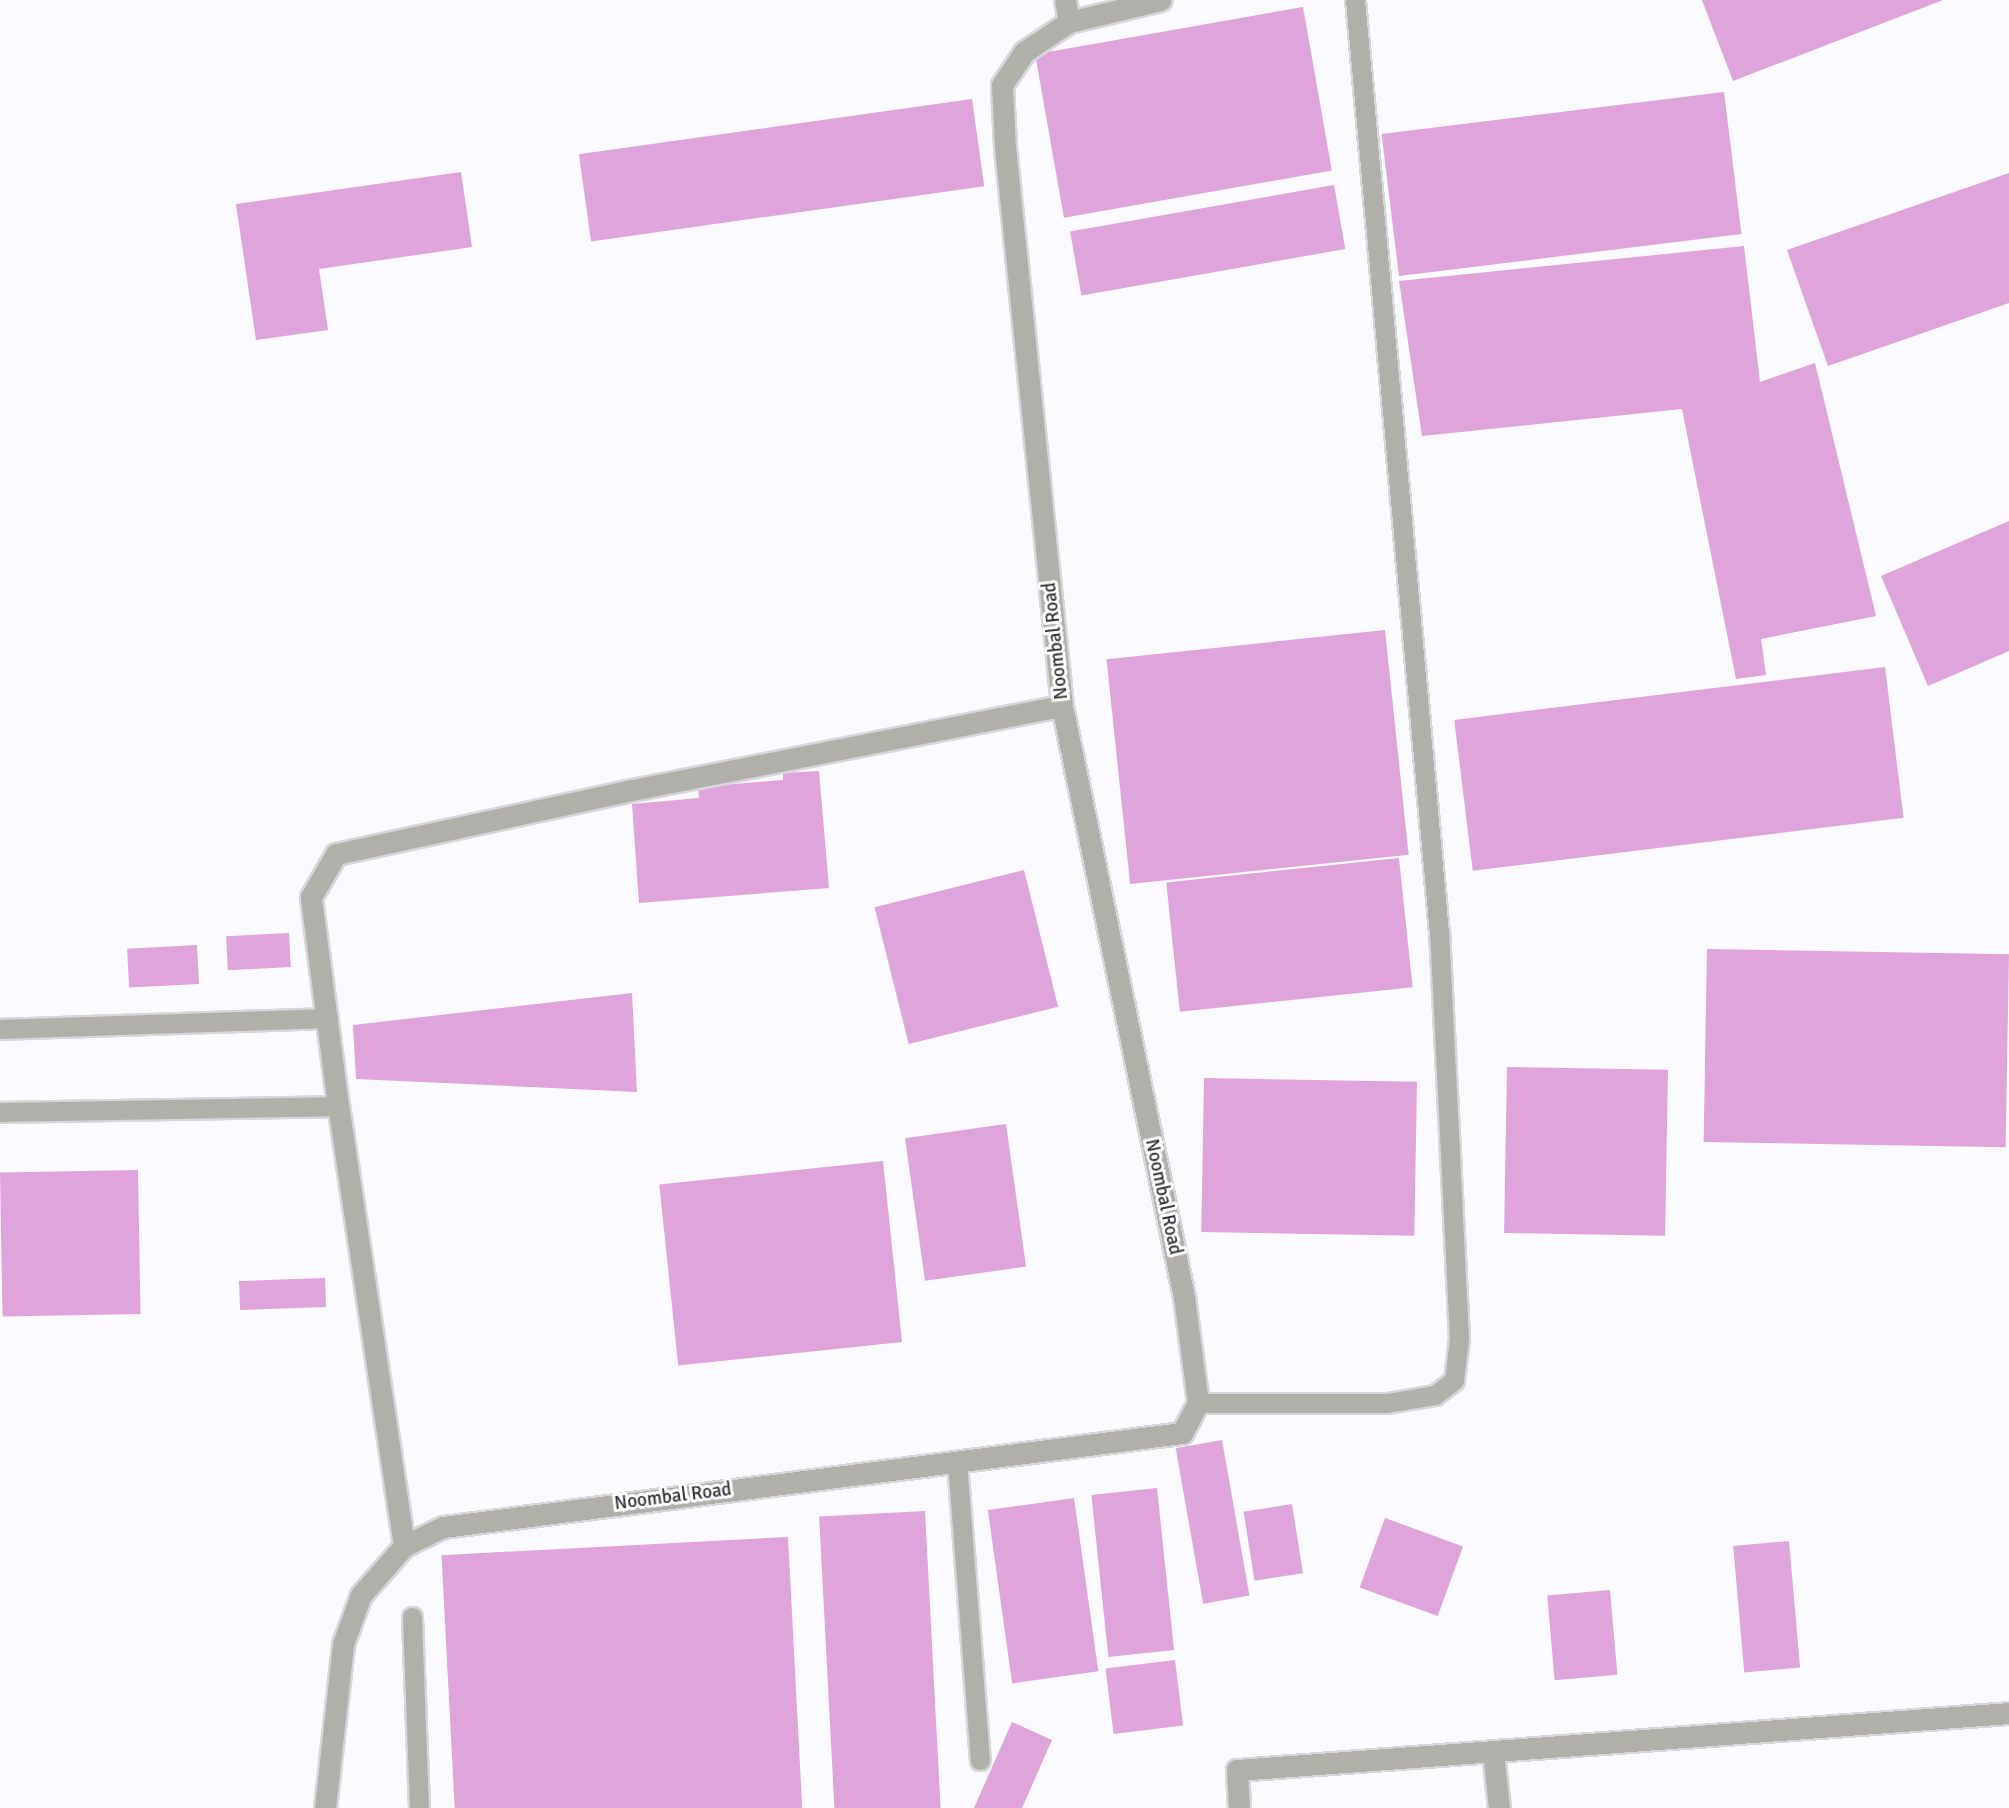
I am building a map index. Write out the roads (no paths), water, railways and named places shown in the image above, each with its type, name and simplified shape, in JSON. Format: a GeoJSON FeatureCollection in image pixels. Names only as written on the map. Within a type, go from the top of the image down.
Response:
{"type":"FeatureCollection","features":[{"type":"Feature","properties":{"kind":"street"},"geometry":{"type":"LineString","coordinates":[[1065,0],[1069,22]]}},
{"type":"Feature","properties":{"kind":"street","name":"Noombal Road"},"geometry":{"type":"LineString","coordinates":[[326,1808],[343,1644],[361,1595],[404,1546],[443,1527],[1182,1433],[1198,1403],[1184,1297],[1062,706],[1005,147],[1002,85],[1024,52],[1069,22],[1160,0]]}},
{"type":"Feature","properties":{"kind":"street"},"geometry":{"type":"LineString","coordinates":[[404,1546],[338,1105],[311,897],[336,854],[627,790],[1062,706]]}},
{"type":"Feature","properties":{"kind":"street"},"geometry":{"type":"LineString","coordinates":[[1239,1808],[1237,1770],[2009,1713]]}},
{"type":"Feature","properties":{"kind":"street"},"geometry":{"type":"LineString","coordinates":[[1493,1751],[1499,1808]]}},
{"type":"Feature","properties":{"kind":"lane"},"geometry":{"type":"LineString","coordinates":[[1198,1403],[1387,1403],[1435,1395],[1454,1380],[1459,1338],[1439,933],[1355,0]]}},
{"type":"Feature","properties":{"kind":"lane"},"geometry":{"type":"LineString","coordinates":[[0,1030],[328,1018]]}},
{"type":"Feature","properties":{"kind":"lane"},"geometry":{"type":"LineString","coordinates":[[0,1112],[338,1105]]}},
{"type":"Feature","properties":{"kind":"lane"},"geometry":{"type":"LineString","coordinates":[[957,1462],[980,1760]]}},
{"type":"Feature","properties":{"kind":"lane"},"geometry":{"type":"LineString","coordinates":[[412,1617],[419,1808]]}}]}
